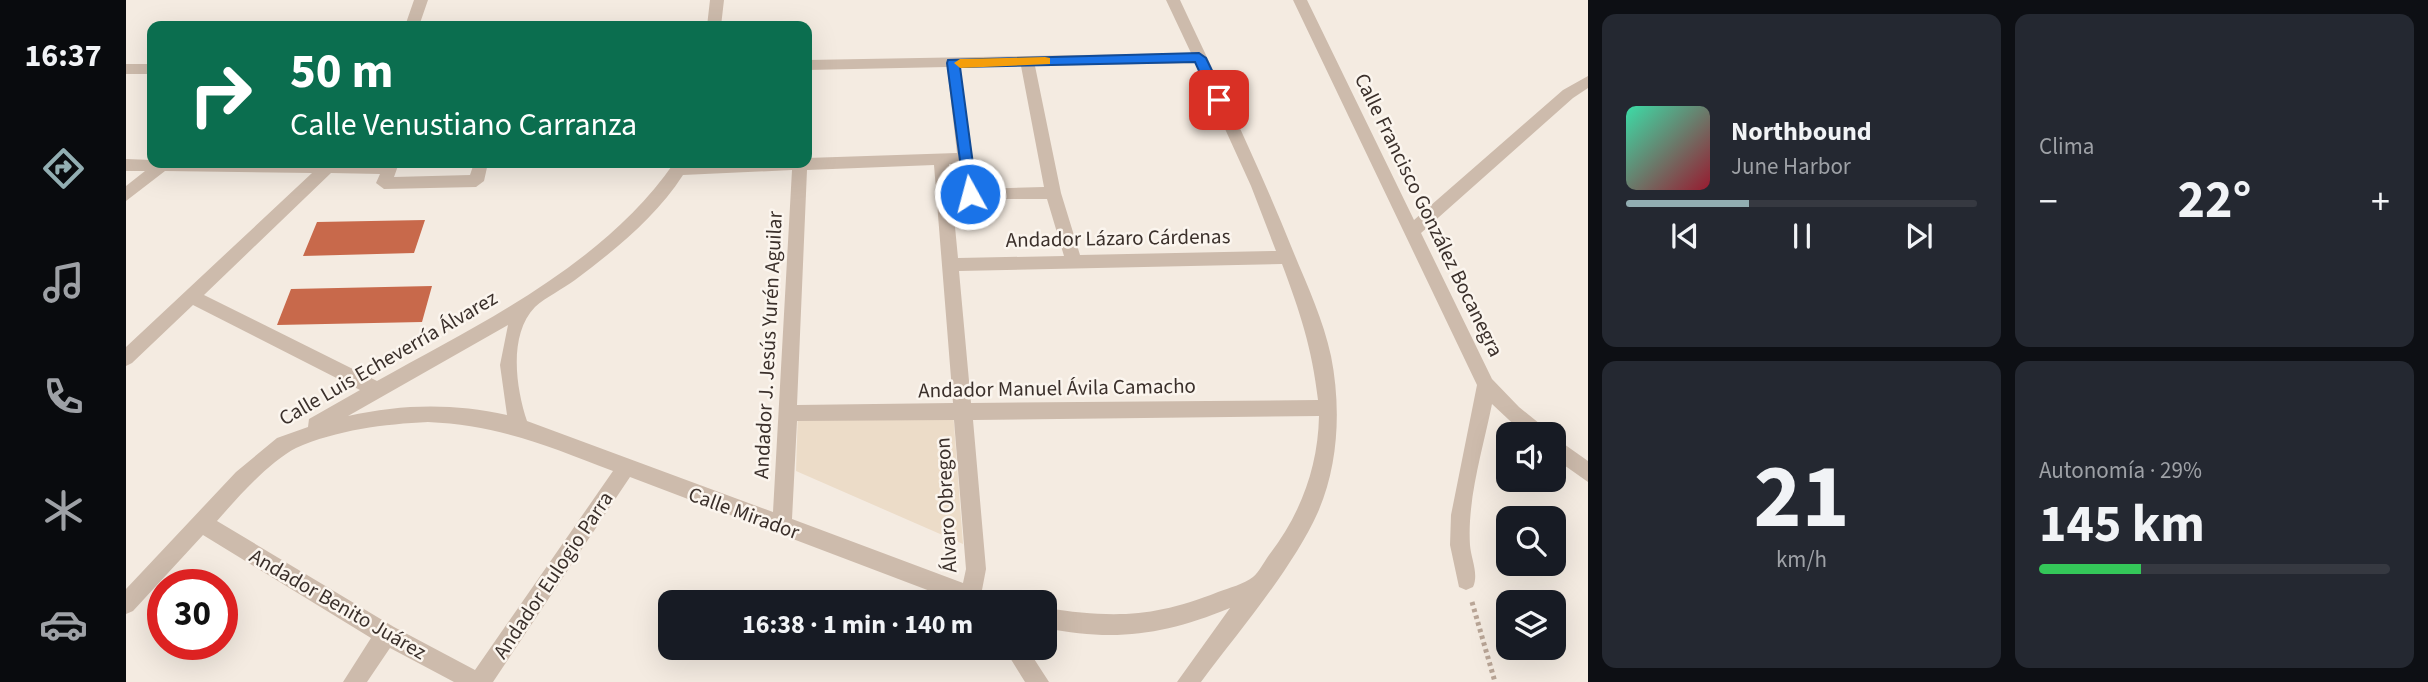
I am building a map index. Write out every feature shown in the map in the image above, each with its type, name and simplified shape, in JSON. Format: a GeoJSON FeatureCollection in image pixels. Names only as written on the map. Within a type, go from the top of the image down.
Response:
{"type":"FeatureCollection","features":[{"type":"Feature","properties":{"kind":"street"},"geometry":{"type":"LineString","coordinates":[[414,21],[421,0]]}},
{"type":"Feature","properties":{"kind":"street"},"geometry":{"type":"LineString","coordinates":[[715,21],[717,0]]}},
{"type":"Feature","properties":{"kind":"street"},"geometry":{"type":"LineString","coordinates":[[1172,0],[1259,186],[1311,317],[1318,343],[1328,408],[1328,429],[1322,467],[1310,508],[1290,544],[1188,682]]}},
{"type":"Feature","properties":{"kind":"street","name":"Calle Francisco González Bocanegra"},"geometry":{"type":"LineString","coordinates":[[1300,0],[1486,385],[1461,515],[1460,545],[1466,580]]}},
{"type":"Feature","properties":{"kind":"street"},"geometry":{"type":"LineString","coordinates":[[812,65],[1199,58]]}},
{"type":"Feature","properties":{"kind":"street"},"geometry":{"type":"LineString","coordinates":[[1027,62],[1053,192],[1073,262]]}},
{"type":"Feature","properties":{"kind":"street"},"geometry":{"type":"LineString","coordinates":[[953,63],[970,194],[1053,192]]}},
{"type":"Feature","properties":{"kind":"street"},"geometry":{"type":"LineString","coordinates":[[126,69],[147,69]]}},
{"type":"Feature","properties":{"kind":"street"},"geometry":{"type":"LineString","coordinates":[[1412,231],[1568,94],[1588,81]]}},
{"type":"Feature","properties":{"kind":"street"},"geometry":{"type":"LineString","coordinates":[[812,164],[965,158]]}},
{"type":"Feature","properties":{"kind":"street","name":"Álvaro Obregon"},"geometry":{"type":"LineString","coordinates":[[941,159],[977,590]]}},
{"type":"Feature","properties":{"kind":"street"},"geometry":{"type":"LineString","coordinates":[[126,165],[147,166]]}},
{"type":"Feature","properties":{"kind":"street"},"geometry":{"type":"LineString","coordinates":[[126,195],[159,168]]}},
{"type":"Feature","properties":{"kind":"street"},"geometry":{"type":"LineString","coordinates":[[271,168],[342,168]]}},
{"type":"Feature","properties":{"kind":"street"},"geometry":{"type":"LineString","coordinates":[[390,168],[384,183],[476,181],[480,168]]}},
{"type":"Feature","properties":{"kind":"street","name":"Calle Luis Echeverría Álvarez"},"geometry":{"type":"LineString","coordinates":[[126,604],[243,478],[284,444],[531,301],[611,244],[648,208],[678,168]]}},
{"type":"Feature","properties":{"kind":"street","name":"Andador J. Jesús Yurén Aguilar"},"geometry":{"type":"LineString","coordinates":[[782,527],[800,168]]}},
{"type":"Feature","properties":{"kind":"street"},"geometry":{"type":"LineString","coordinates":[[126,358],[326,169]]}},
{"type":"Feature","properties":{"kind":"street","name":"Andador Lázaro Cárdenas"},"geometry":{"type":"LineString","coordinates":[[950,265],[1287,257]]}},
{"type":"Feature","properties":{"kind":"street"},"geometry":{"type":"LineString","coordinates":[[191,296],[377,390]]}},
{"type":"Feature","properties":{"kind":"street"},"geometry":{"type":"LineString","coordinates":[[520,428],[508,376],[516,320],[531,301]]}},
{"type":"Feature","properties":{"kind":"street"},"geometry":{"type":"LineString","coordinates":[[1486,385],[1523,422]]}},
{"type":"Feature","properties":{"kind":"street","name":"Andador Manuel Ávila Camacho"},"geometry":{"type":"LineString","coordinates":[[788,413],[1328,408]]}},
{"type":"Feature","properties":{"kind":"street","name":"Calle Mirador"},"geometry":{"type":"LineString","coordinates":[[284,444],[338,425],[417,412],[451,412],[488,418],[950,590]]}},
{"type":"Feature","properties":{"kind":"street"},"geometry":{"type":"LineString","coordinates":[[1566,455],[1587,472]]}},
{"type":"Feature","properties":{"kind":"street","name":"Andador Eulogio Parra"},"geometry":{"type":"LineString","coordinates":[[478,682],[625,469]]}},
{"type":"Feature","properties":{"kind":"street","name":"Andador Benito Juárez"},"geometry":{"type":"LineString","coordinates":[[202,523],[386,635],[478,682]]}},
{"type":"Feature","properties":{"kind":"street"},"geometry":{"type":"LineString","coordinates":[[1057,620],[1120,628],[1165,622],[1259,585]]}},
{"type":"Feature","properties":{"kind":"street"},"geometry":{"type":"LineString","coordinates":[[354,682],[386,635]]}},
{"type":"Feature","properties":{"kind":"street"},"geometry":{"type":"LineString","coordinates":[[1023,660],[1038,682]]}},
{"type":"Feature","properties":{"kind":"path"},"geometry":{"type":"LineString","coordinates":[[1466,580],[1495,682]]}},
{"type":"Feature","properties":{"kind":"shaded area"},"geometry":{"type":"Polygon","coordinates":[[[798,410],[953,411],[963,544],[796,471],[798,410]]]}},
{"type":"Feature","properties":{"kind":"building"},"geometry":{"type":"Polygon","coordinates":[[[425,220],[414,253],[303,256],[317,222],[425,220]]]}},
{"type":"Feature","properties":{"kind":"building"},"geometry":{"type":"Polygon","coordinates":[[[432,286],[422,322],[277,325],[291,289],[432,286]]]}},
{"type":"Feature","properties":{"kind":"slow traffic"},"geometry":{"type":"LineString","coordinates":[[960,63],[1045,61]]}},
{"type":"Feature","properties":{"kind":"route"},"geometry":{"type":"LineString","coordinates":[[970,194],[953,63],[1199,58],[1219,100]]}}]}
